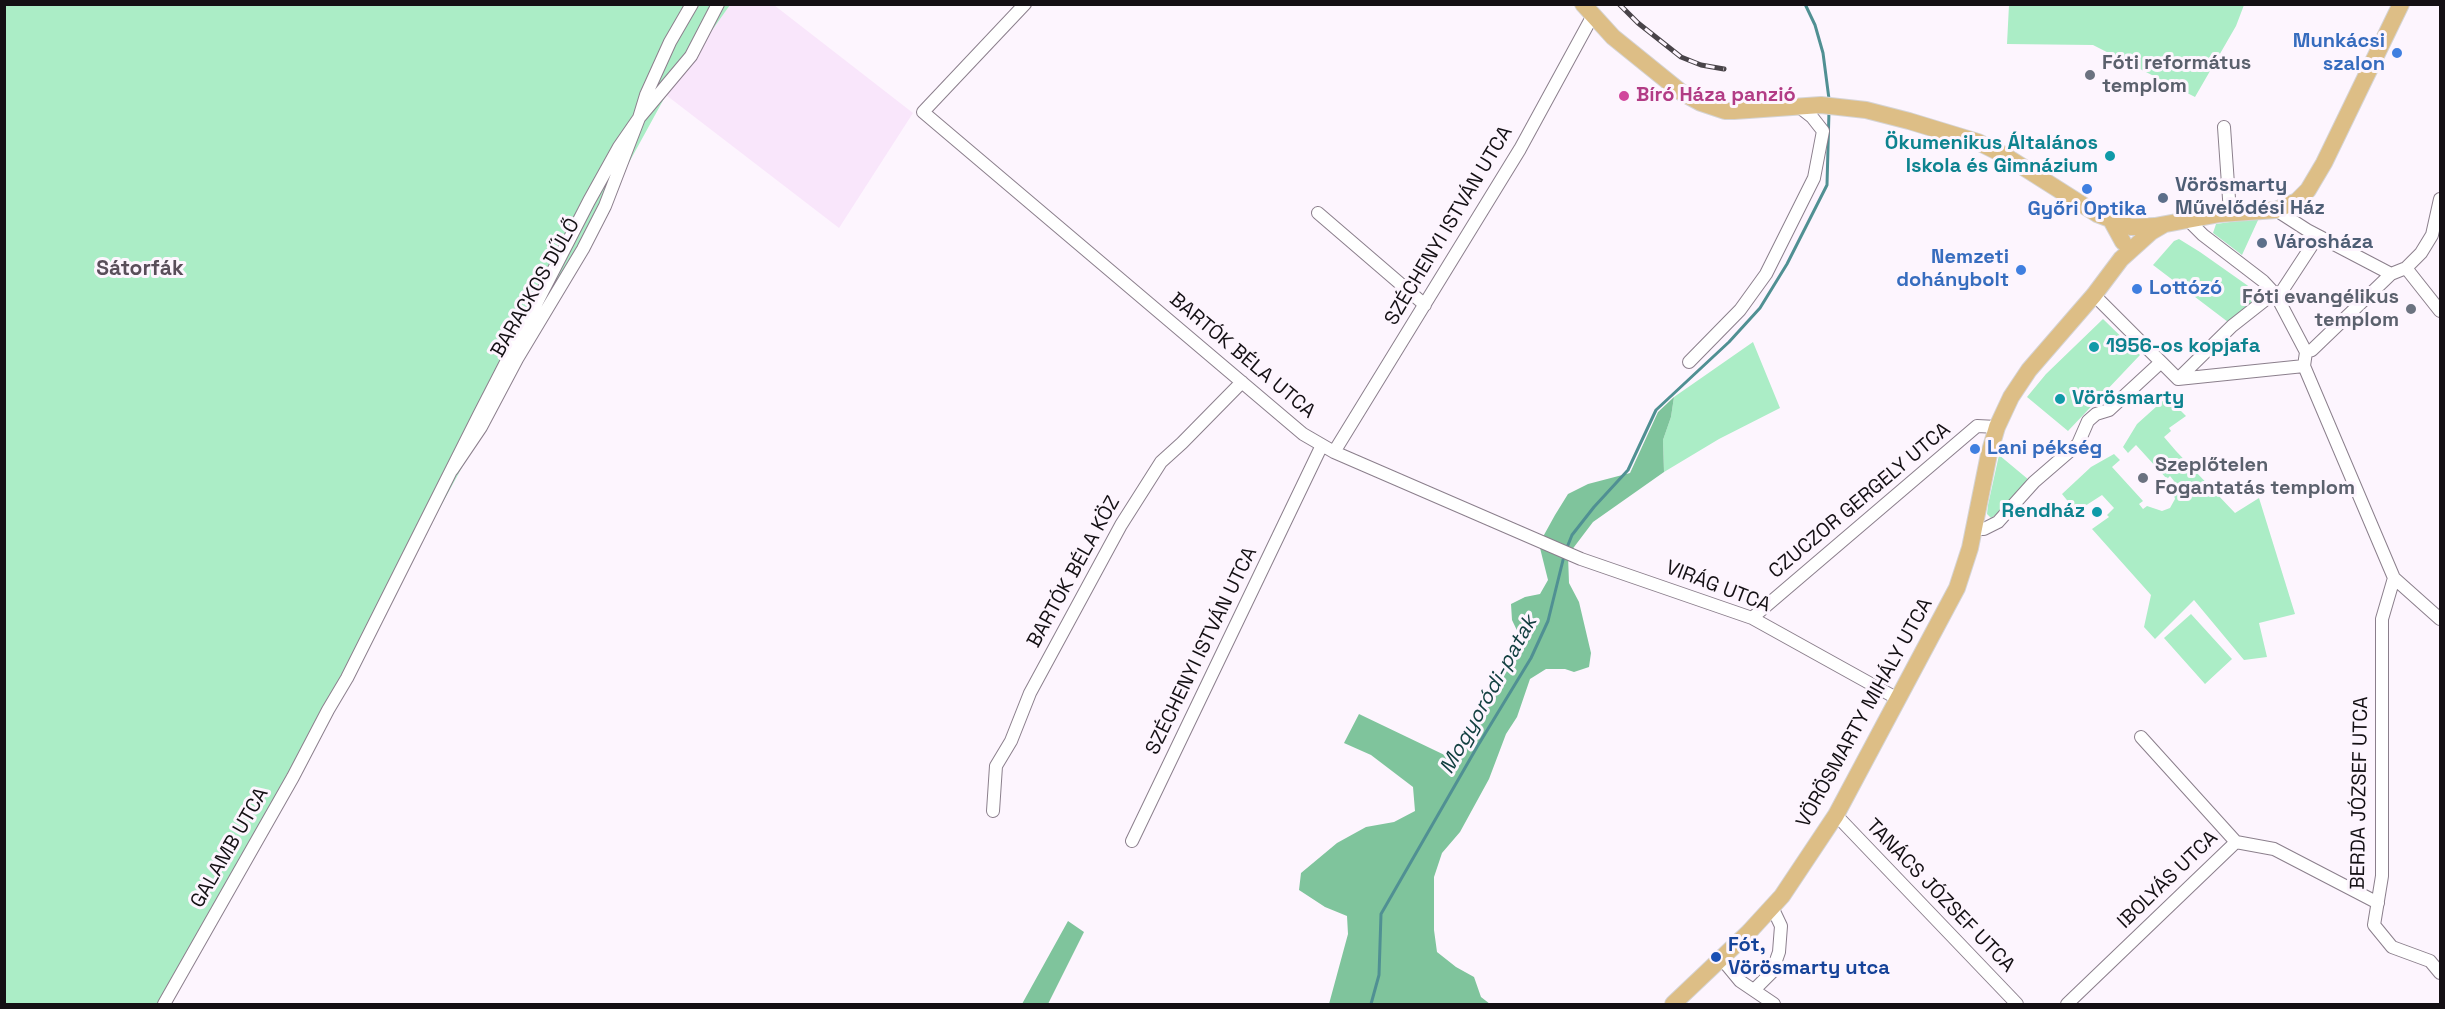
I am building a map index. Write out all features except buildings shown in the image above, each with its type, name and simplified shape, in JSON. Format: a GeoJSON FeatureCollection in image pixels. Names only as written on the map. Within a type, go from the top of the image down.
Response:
{"type":"FeatureCollection","features":[{"type":"Feature","properties":{"kind":"main road"},"geometry":{"type":"LineString","coordinates":[[1587,11],[1613,37],[1681,92],[1701,103],[1725,111],[1829,105],[1866,110],[1909,121],[1978,142],[2004,155],[2074,200],[2111,220],[2131,226],[2164,224],[2230,213],[2276,210],[2297,201],[2308,190],[2324,163],[2401,4]]}},
{"type":"Feature","properties":{"kind":"main road"},"geometry":{"type":"LineString","coordinates":[[2111,220],[2124,251],[2135,238],[2131,226]]}},
{"type":"Feature","properties":{"kind":"main road","name":"VÖRÖSMARTY MIHÁLY UTCA"},"geometry":{"type":"LineString","coordinates":[[1673,1005],[1772,907],[1809,857],[1836,815],[1957,588],[1974,529],[1989,454],[1997,427],[2010,397],[2029,370],[2094,295],[2124,251],[2164,224]]}},
{"type":"Feature","properties":{"kind":"street","name":"BARACKOS DŰLŐ"},"geometry":{"type":"LineString","coordinates":[[328,710],[347,678],[452,470],[481,427],[517,359],[583,249],[605,206],[646,95],[670,42],[693,4]]}},
{"type":"Feature","properties":{"kind":"street","name":"BARACKOS DŰLŐ"},"geometry":{"type":"LineString","coordinates":[[639,118],[691,56],[718,4]]}},
{"type":"Feature","properties":{"kind":"street","name":"BARTÓK BÉLA UTCA"},"geometry":{"type":"LineString","coordinates":[[1025,4],[923,112],[1304,434],[1334,452],[1581,559]]}},
{"type":"Feature","properties":{"kind":"street","name":"SZÉCHENYI ISTVÁN UTCA"},"geometry":{"type":"LineString","coordinates":[[1334,452],[1520,149],[1587,11]]}},
{"type":"Feature","properties":{"kind":"street"},"geometry":{"type":"LineString","coordinates":[[1689,362],[1740,310],[1766,274],[1814,177],[1823,130],[1798,106]]}},
{"type":"Feature","properties":{"kind":"street"},"geometry":{"type":"LineString","coordinates":[[2224,127],[2230,213]]}},
{"type":"Feature","properties":{"kind":"street"},"geometry":{"type":"LineString","coordinates":[[2306,352],[2312,350],[2391,274],[2406,268],[2421,253],[2436,234],[2440,199]]}},
{"type":"Feature","properties":{"kind":"street"},"geometry":{"type":"LineString","coordinates":[[2276,210],[2318,236],[2391,274]]}},
{"type":"Feature","properties":{"kind":"street"},"geometry":{"type":"LineString","coordinates":[[1318,213],[1425,304]]}},
{"type":"Feature","properties":{"kind":"street"},"geometry":{"type":"LineString","coordinates":[[2188,220],[2203,235],[2264,281],[2276,294],[2306,352],[2304,366],[2394,578],[2440,620]]}},
{"type":"Feature","properties":{"kind":"street"},"geometry":{"type":"LineString","coordinates":[[2178,380],[2232,326],[2265,300],[2282,291],[2318,236]]}},
{"type":"Feature","properties":{"kind":"street"},"geometry":{"type":"LineString","coordinates":[[2406,268],[2440,311]]}},
{"type":"Feature","properties":{"kind":"street"},"geometry":{"type":"LineString","coordinates":[[2094,295],[2178,380],[2304,366]]}},
{"type":"Feature","properties":{"kind":"street"},"geometry":{"type":"LineString","coordinates":[[1974,529],[1984,529],[1998,522],[2034,482],[2078,444],[2088,421],[2096,414],[2109,410],[2160,363]]}},
{"type":"Feature","properties":{"kind":"street","name":"BARTÓK BÉLA KÖZ"},"geometry":{"type":"LineString","coordinates":[[993,810],[996,766],[1011,741],[1030,693],[1121,525],[1161,462],[1242,382]]}},
{"type":"Feature","properties":{"kind":"street","name":"CZUCZOR GERGELY UTCA"},"geometry":{"type":"LineString","coordinates":[[1752,618],[1977,426],[1997,427]]}},
{"type":"Feature","properties":{"kind":"street","name":"SZÉCHENYI ISTVÁN UTCA"},"geometry":{"type":"LineString","coordinates":[[1132,841],[1322,445]]}},
{"type":"Feature","properties":{"kind":"street","name":"VIRÁG UTCA"},"geometry":{"type":"LineString","coordinates":[[1581,559],[1752,618],[1899,699]]}},
{"type":"Feature","properties":{"kind":"street","name":"BERDA JÓZSEF UTCA"},"geometry":{"type":"LineString","coordinates":[[2394,578],[2382,619],[2382,876],[2374,925],[2392,947],[2435,961],[2440,973]]}},
{"type":"Feature","properties":{"kind":"street","name":"GALAMB UTCA"},"geometry":{"type":"LineString","coordinates":[[164,1005],[294,777],[328,710]]}},
{"type":"Feature","properties":{"kind":"street"},"geometry":{"type":"LineString","coordinates":[[2141,736],[2236,842]]}},
{"type":"Feature","properties":{"kind":"street","name":"TANÁCS JÓZSEF UTCA"},"geometry":{"type":"LineString","coordinates":[[1836,815],[2017,1005]]}},
{"type":"Feature","properties":{"kind":"street","name":"IBOLYÁS UTCA"},"geometry":{"type":"LineString","coordinates":[[2067,1005],[2236,842],[2274,849],[2378,903]]}},
{"type":"Feature","properties":{"kind":"street"},"geometry":{"type":"LineString","coordinates":[[1754,990],[1772,972],[1779,952],[1781,926],[1772,907]]}},
{"type":"Feature","properties":{"kind":"street"},"geometry":{"type":"LineString","coordinates":[[1721,958],[1740,981],[1774,1005]]}},
{"type":"Feature","properties":{"kind":"shaded area"},"geometry":{"type":"Polygon","coordinates":[[[730,5],[774,5],[913,113],[839,228],[666,95],[730,5]]]}},
{"type":"Feature","properties":{"kind":"green space"},"geometry":{"type":"Polygon","coordinates":[[[2009,4],[2244,5],[2236,26],[2195,97],[2093,45],[2007,44],[2009,4]]]}},
{"type":"Feature","properties":{"kind":"green space"},"geometry":{"type":"Polygon","coordinates":[[[5,5],[730,5],[666,95],[168,1004],[5,1004],[5,5]]]}},
{"type":"Feature","properties":{"kind":"green space"},"geometry":{"type":"Polygon","coordinates":[[[2259,218],[2242,255],[2213,233],[2216,224],[2259,218]]]}},
{"type":"Feature","properties":{"kind":"green space"},"geometry":{"type":"Polygon","coordinates":[[[2179,239],[2261,295],[2228,322],[2153,265],[2174,241],[2179,239]]]}},
{"type":"Feature","properties":{"kind":"green space"},"geometry":{"type":"Polygon","coordinates":[[[2103,319],[2140,355],[2068,431],[2027,397],[2046,374],[2103,319]]]}},
{"type":"Feature","properties":{"kind":"green space"},"geometry":{"type":"Polygon","coordinates":[[[1753,342],[1780,408],[1719,439],[1664,472],[1663,440],[1671,417],[1674,397],[1753,342]]]}},
{"type":"Feature","properties":{"kind":"green space"},"geometry":{"type":"Polygon","coordinates":[[[1674,397],[1671,417],[1663,440],[1664,472],[1593,522],[1568,555],[1569,583],[1579,602],[1591,653],[1589,667],[1574,672],[1565,669],[1546,669],[1530,679],[1517,717],[1506,734],[1489,779],[1460,832],[1442,853],[1434,877],[1434,930],[1437,952],[1474,977],[1481,997],[1490,1004],[1329,1004],[1348,934],[1347,916],[1325,907],[1299,890],[1301,873],[1337,843],[1366,827],[1394,822],[1415,811],[1413,787],[1371,755],[1344,743],[1359,714],[1455,760],[1499,688],[1511,658],[1522,641],[1512,620],[1511,604],[1525,597],[1540,594],[1548,580],[1539,544],[1555,515],[1568,494],[1588,484],[1630,473],[1658,412],[1674,397]]]}},
{"type":"Feature","properties":{"kind":"green space"},"geometry":{"type":"Polygon","coordinates":[[[2167,397],[2186,416],[2169,428],[2171,431],[2164,437],[2176,451],[2235,513],[2259,498],[2295,614],[2259,623],[2267,657],[2244,660],[2194,600],[2155,639],[2144,627],[2151,595],[2092,529],[2109,517],[2107,515],[2114,508],[2102,495],[2085,506],[2086,509],[2079,515],[2062,494],[2091,467],[2114,454],[2120,460],[2112,467],[2143,501],[2139,504],[2143,509],[2147,506],[2162,511],[2170,508],[2175,499],[2171,484],[2174,481],[2170,476],[2167,479],[2136,445],[2128,453],[2123,447],[2137,424],[2167,397]]]}},
{"type":"Feature","properties":{"kind":"green space"},"geometry":{"type":"Polygon","coordinates":[[[1999,455],[2029,480],[2000,512],[1991,518],[1987,514],[1988,505],[1999,455]]]}},
{"type":"Feature","properties":{"kind":"green space"},"geometry":{"type":"Polygon","coordinates":[[[2191,614],[2232,659],[2205,684],[2164,638],[2191,614]]]}},
{"type":"Feature","properties":{"kind":"green space"},"geometry":{"type":"Polygon","coordinates":[[[1068,921],[1084,932],[1048,1004],[1022,1004],[1068,921]]]}},
{"type":"Feature","properties":{"kind":"waterway","name":"Mogyoródi-patak"},"geometry":{"type":"LineString","coordinates":[[1805,4],[1815,25],[1823,53],[1829,99]]}},
{"type":"Feature","properties":{"kind":"waterway","name":"Mogyoródi-patak"},"geometry":{"type":"LineString","coordinates":[[1566,550],[1572,535],[1628,470],[1656,410],[1729,342],[1760,308],[1787,264],[1827,185],[1829,111]]}},
{"type":"Feature","properties":{"kind":"waterway","name":"Mogyoródi-patak"},"geometry":{"type":"LineString","coordinates":[[1371,1004],[1379,975],[1381,914],[1531,658],[1548,621],[1564,556]]}},
{"type":"Feature","properties":{"kind":"railway"},"geometry":{"type":"LineString","coordinates":[[1619,4],[1638,23],[1681,57],[1701,65],[1724,69]]}},
{"type":"Feature","properties":{"kind":"place","name":"Munkácsi szalon"},"geometry":{"type":"Point","coordinates":[2397,53]}},
{"type":"Feature","properties":{"kind":"place","name":"Fóti református templom"},"geometry":{"type":"Point","coordinates":[2090,75]}},
{"type":"Feature","properties":{"kind":"place","name":"Bíró Háza panzió"},"geometry":{"type":"Point","coordinates":[1624,96]}},
{"type":"Feature","properties":{"kind":"place","name":"Ökumenikus Általános Iskola és Gimnázium"},"geometry":{"type":"Point","coordinates":[2110,156]}},
{"type":"Feature","properties":{"kind":"place","name":"Győri Optika"},"geometry":{"type":"Point","coordinates":[2087,189]}},
{"type":"Feature","properties":{"kind":"place","name":"Vörösmarty Művelődési Ház"},"geometry":{"type":"Point","coordinates":[2163,198]}},
{"type":"Feature","properties":{"kind":"place","name":"Városháza"},"geometry":{"type":"Point","coordinates":[2262,243]}},
{"type":"Feature","properties":{"kind":"place","name":"Nemzeti dohánybolt"},"geometry":{"type":"Point","coordinates":[2021,270]}},
{"type":"Feature","properties":{"kind":"place","name":"Lottózó"},"geometry":{"type":"Point","coordinates":[2137,289]}},
{"type":"Feature","properties":{"kind":"place","name":"Fóti evangélikus templom"},"geometry":{"type":"Point","coordinates":[2411,309]}},
{"type":"Feature","properties":{"kind":"place","name":"1956-os kopjafa"},"geometry":{"type":"Point","coordinates":[2094,347]}},
{"type":"Feature","properties":{"kind":"place","name":"Vörösmarty"},"geometry":{"type":"Point","coordinates":[2060,399]}},
{"type":"Feature","properties":{"kind":"place","name":"Lani pékség"},"geometry":{"type":"Point","coordinates":[1975,449]}},
{"type":"Feature","properties":{"kind":"place","name":"Szeplőtelen Fogantatás templom"},"geometry":{"type":"Point","coordinates":[2143,478]}},
{"type":"Feature","properties":{"kind":"place","name":"Rendház"},"geometry":{"type":"Point","coordinates":[2097,512]}},
{"type":"Feature","properties":{"kind":"place","name":"Fót, Vörösmarty utca"},"geometry":{"type":"Point","coordinates":[1716,957]}},
{"type":"Feature","properties":{"kind":"district","name":"Sátorfák"},"geometry":{"type":"Point","coordinates":[140,269]}}]}
